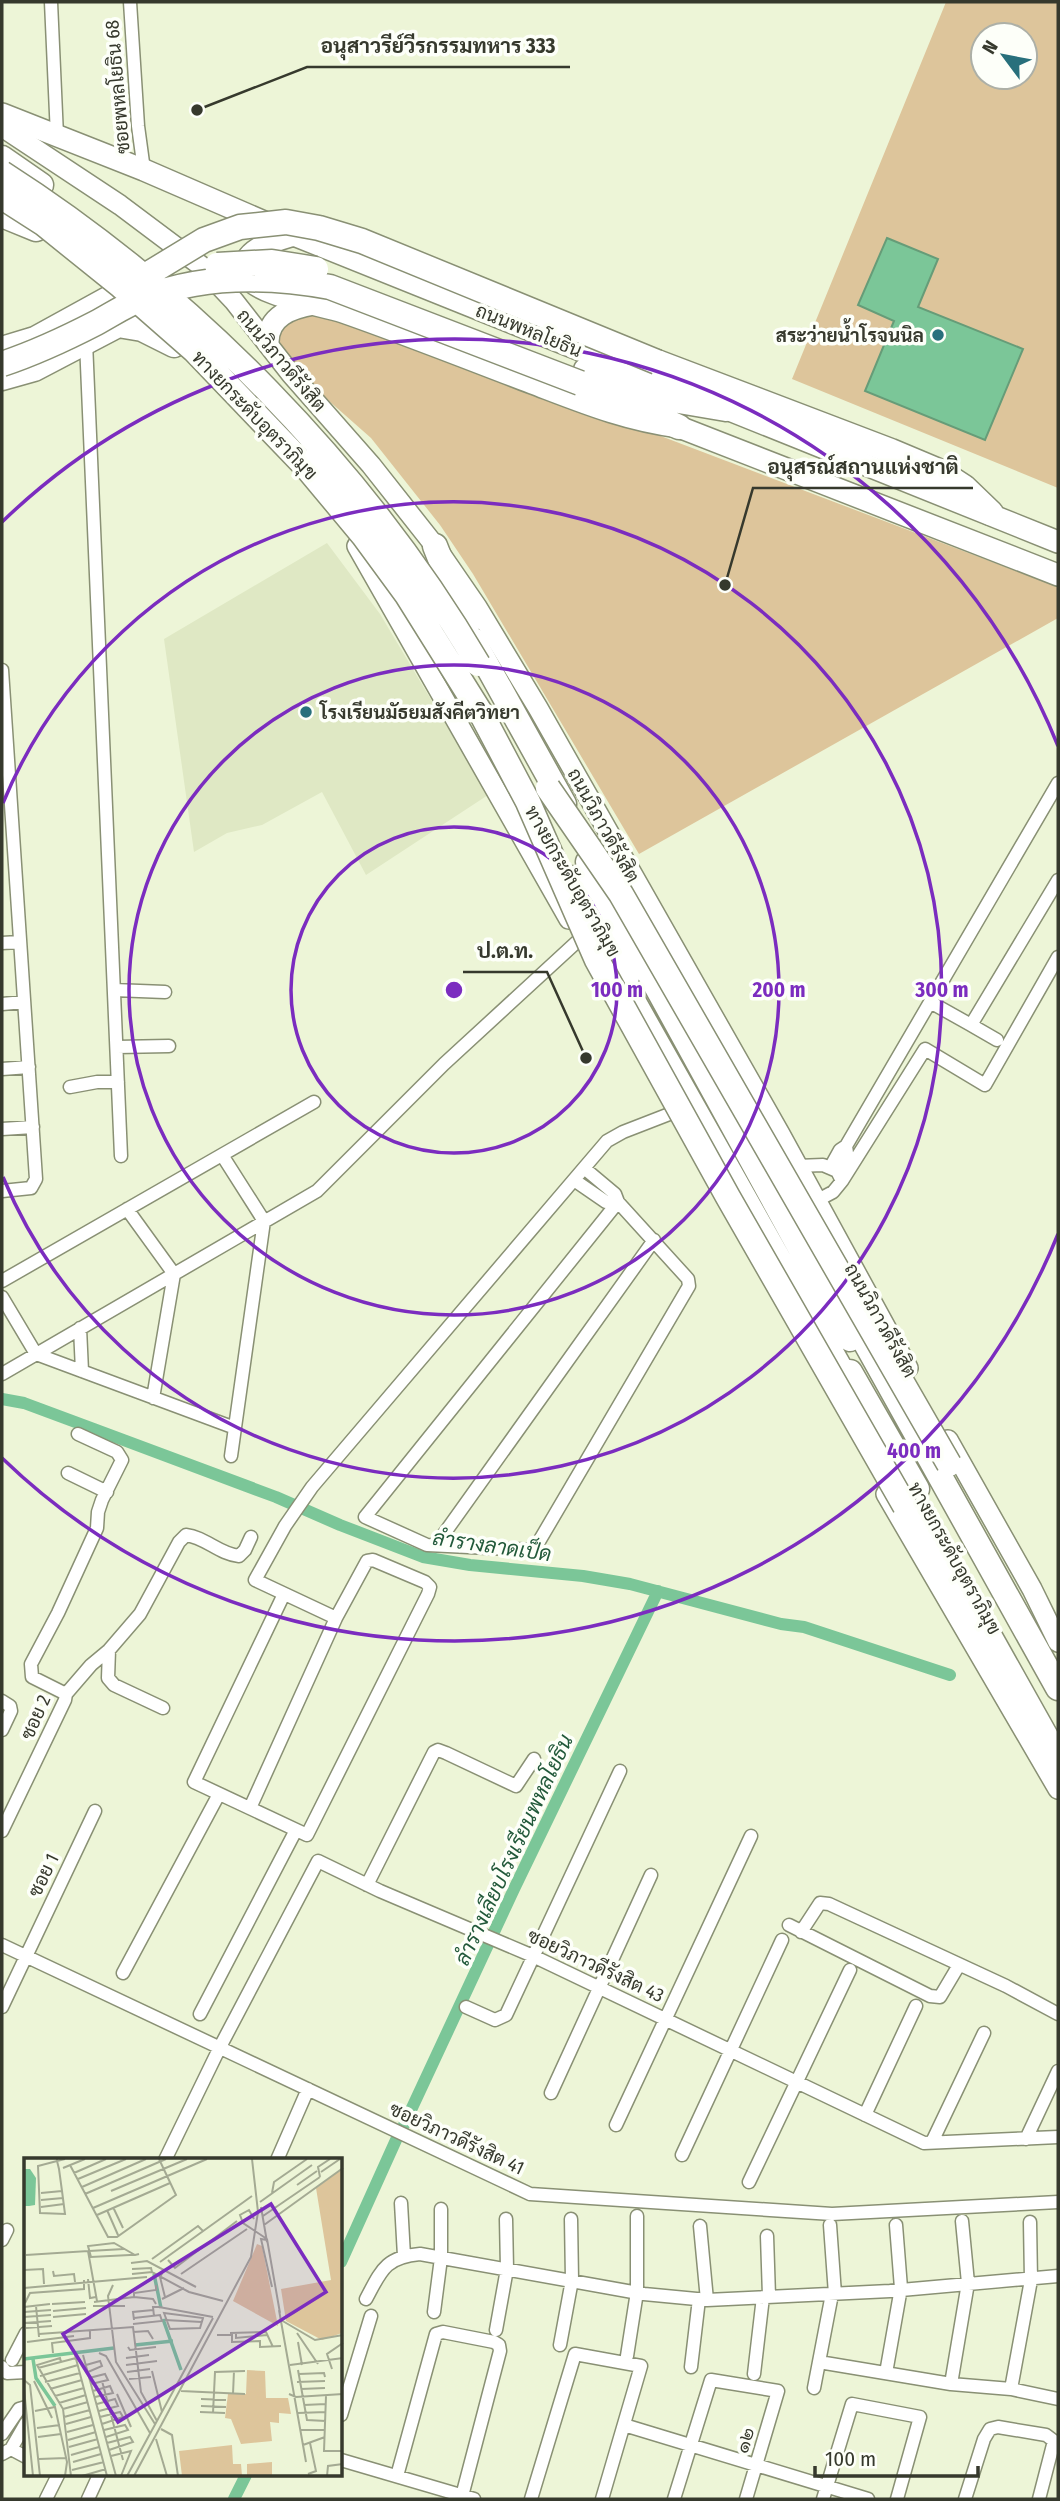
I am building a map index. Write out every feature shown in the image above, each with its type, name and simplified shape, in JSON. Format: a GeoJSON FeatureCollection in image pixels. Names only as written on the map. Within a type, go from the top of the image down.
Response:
{"type":"FeatureCollection","features":[{"type":"Feature","properties":{"kind":"highway","name":"ถนนวิภาวดีรังสิต"},"geometry":{"type":"LineString","coordinates":[[2,158],[88,218],[166,282],[290,399],[346,462],[395,525],[467,627],[710,1070],[1058,1688]]}},
{"type":"Feature","properties":{"kind":"highway","name":"ทางยกระดับอุตราภิมุข"},"geometry":{"type":"LineString","coordinates":[[2,173],[89,233],[156,287],[273,397],[377,516],[454,624],[538,795],[1058,1740]]}},
{"type":"Feature","properties":{"kind":"highway","name":"ทางยกระดับอุตราภิมุข"},"geometry":{"type":"LineString","coordinates":[[2,197],[44,224],[132,295],[194,350],[308,469],[363,535],[407,595],[482,715],[538,795],[761,1179],[1058,1709]]}},
{"type":"Feature","properties":{"kind":"highway"},"geometry":{"type":"LineString","coordinates":[[2,205],[124,298],[174,345],[289,463],[421,629],[608,955],[1056,1774]]}},
{"type":"Feature","properties":{"kind":"highway"},"geometry":{"type":"LineString","coordinates":[[2,215],[36,229]]}},
{"type":"Feature","properties":{"kind":"highway"},"geometry":{"type":"LineString","coordinates":[[2,349],[35,339],[116,295],[204,240],[240,228],[286,222],[319,228],[362,241],[657,362],[891,451],[941,472],[964,487],[991,513]]}},
{"type":"Feature","properties":{"kind":"highway"},"geometry":{"type":"LineString","coordinates":[[116,295],[173,274],[209,266],[271,262],[304,266],[340,275],[583,377],[679,427]]}},
{"type":"Feature","properties":{"kind":"highway"},"geometry":{"type":"LineString","coordinates":[[2,364],[38,352],[144,298],[190,285],[231,279],[294,281],[330,288],[583,377],[667,399],[726,409]]}},
{"type":"Feature","properties":{"kind":"highway"},"geometry":{"type":"LineString","coordinates":[[2,378],[34,369],[118,325],[130,325],[174,345]]}},
{"type":"Feature","properties":{"kind":"highway"},"geometry":{"type":"LineString","coordinates":[[435,546],[467,627]]}},
{"type":"Feature","properties":{"kind":"highway"},"geometry":{"type":"LineString","coordinates":[[538,795],[621,894],[949,1464],[1031,1613],[1058,1653]]}},
{"type":"Feature","properties":{"kind":"highway"},"geometry":{"type":"LineString","coordinates":[[538,795],[597,960],[1056,1774]]}},
{"type":"Feature","properties":{"kind":"highway"},"geometry":{"type":"LineString","coordinates":[[575,929],[608,955]]}},
{"type":"Feature","properties":{"kind":"main road","name":"ถนนพหลโยธิน"},"geometry":{"type":"LineString","coordinates":[[2,114],[144,170],[294,235],[1058,542]]}},
{"type":"Feature","properties":{"kind":"main road","name":"ถนนวิภาวดีรังสิต"},"geometry":{"type":"LineString","coordinates":[[2,127],[120,205],[190,257],[234,301],[291,374],[371,465],[435,546],[505,652],[797,1166],[1032,1589],[1058,1642]]}},
{"type":"Feature","properties":{"kind":"main road"},"geometry":{"type":"LineString","coordinates":[[294,235],[274,241],[252,253],[245,271],[248,278],[258,286],[343,312],[595,408],[643,423],[679,427],[1058,575]]}},
{"type":"Feature","properties":{"kind":"main road"},"geometry":{"type":"LineString","coordinates":[[268,342],[268,333],[280,316],[290,309],[316,304]]}},
{"type":"Feature","properties":{"kind":"main road"},"geometry":{"type":"LineString","coordinates":[[357,546],[575,929],[672,1114],[900,1518],[1056,1774]]}},
{"type":"Feature","properties":{"kind":"street"},"geometry":{"type":"LineString","coordinates":[[51,2],[57,136]]}},
{"type":"Feature","properties":{"kind":"street","name":"ซอยพหลโยธิน 68"},"geometry":{"type":"LineString","coordinates":[[130,2],[138,126],[144,170]]}},
{"type":"Feature","properties":{"kind":"street"},"geometry":{"type":"LineString","coordinates":[[86,341],[121,1156]]}},
{"type":"Feature","properties":{"kind":"street"},"geometry":{"type":"LineString","coordinates":[[2,670],[8,879],[19,942],[35,1183],[32,1188],[2,1191]]}},
{"type":"Feature","properties":{"kind":"street"},"geometry":{"type":"LineString","coordinates":[[816,1201],[833,1192],[840,1150],[846,1146],[1058,783]]}},
{"type":"Feature","properties":{"kind":"street"},"geometry":{"type":"LineString","coordinates":[[971,1025],[1058,880]]}},
{"type":"Feature","properties":{"kind":"street"},"geometry":{"type":"LineString","coordinates":[[2,1374],[317,1191],[575,929]]}},
{"type":"Feature","properties":{"kind":"street"},"geometry":{"type":"LineString","coordinates":[[2,943],[19,942]]}},
{"type":"Feature","properties":{"kind":"street"},"geometry":{"type":"LineString","coordinates":[[836,1173],[925,1049],[985,1085],[1058,957]]}},
{"type":"Feature","properties":{"kind":"street"},"geometry":{"type":"LineString","coordinates":[[114,990],[164,992]]}},
{"type":"Feature","properties":{"kind":"street"},"geometry":{"type":"LineString","coordinates":[[2,1004],[24,1002]]}},
{"type":"Feature","properties":{"kind":"street"},"geometry":{"type":"LineString","coordinates":[[930,1002],[997,1040]]}},
{"type":"Feature","properties":{"kind":"street"},"geometry":{"type":"LineString","coordinates":[[117,1047],[169,1046]]}},
{"type":"Feature","properties":{"kind":"street"},"geometry":{"type":"LineString","coordinates":[[2,1069],[29,1067]]}},
{"type":"Feature","properties":{"kind":"street"},"geometry":{"type":"LineString","coordinates":[[69,1087],[97,1082],[118,1082]]}},
{"type":"Feature","properties":{"kind":"street"},"geometry":{"type":"LineString","coordinates":[[2,1281],[314,1102]]}},
{"type":"Feature","properties":{"kind":"street"},"geometry":{"type":"LineString","coordinates":[[336,1618],[255,1580],[268,1553],[299,1505],[607,1141],[623,1132],[672,1114]]}},
{"type":"Feature","properties":{"kind":"street"},"geometry":{"type":"LineString","coordinates":[[2,1129],[33,1127]]}},
{"type":"Feature","properties":{"kind":"street"},"geometry":{"type":"LineString","coordinates":[[222,1155],[264,1221],[231,1457]]}},
{"type":"Feature","properties":{"kind":"street"},"geometry":{"type":"LineString","coordinates":[[797,1166],[807,1164],[836,1173]]}},
{"type":"Feature","properties":{"kind":"street"},"geometry":{"type":"LineString","coordinates":[[583,1168],[615,1194],[618,1202],[688,1279],[689,1286],[534,1549],[436,1545],[412,1539],[365,1517],[618,1202]]}},
{"type":"Feature","properties":{"kind":"street"},"geometry":{"type":"LineString","coordinates":[[574,1180],[606,1202],[618,1202]]}},
{"type":"Feature","properties":{"kind":"street"},"geometry":{"type":"LineString","coordinates":[[127,1209],[174,1274],[153,1398]]}},
{"type":"Feature","properties":{"kind":"street"},"geometry":{"type":"LineString","coordinates":[[436,1545],[654,1240]]}},
{"type":"Feature","properties":{"kind":"street"},"geometry":{"type":"LineString","coordinates":[[2,1297],[36,1354],[235,1428]]}},
{"type":"Feature","properties":{"kind":"street"},"geometry":{"type":"LineString","coordinates":[[80,1328],[82,1371]]}},
{"type":"Feature","properties":{"kind":"street"},"geometry":{"type":"LineString","coordinates":[[66,1694],[32,1677],[31,1664],[97,1528],[98,1511],[122,1460],[121,1455],[78,1434]]}},
{"type":"Feature","properties":{"kind":"street"},"geometry":{"type":"LineString","coordinates":[[68,1473],[107,1492]]}},
{"type":"Feature","properties":{"kind":"street","name":"ซอย 2"},"geometry":{"type":"LineString","coordinates":[[2,1831],[8,1804],[66,1694],[140,1614],[179,1542],[186,1535],[193,1536],[231,1555],[239,1556],[251,1537]]}},
{"type":"Feature","properties":{"kind":"street"},"geometry":{"type":"LineString","coordinates":[[250,1808],[336,1618],[367,1561],[373,1560],[425,1582],[430,1587],[307,1835],[194,1782],[284,1594]]}},
{"type":"Feature","properties":{"kind":"street"},"geometry":{"type":"LineString","coordinates":[[109,1650],[108,1678],[114,1685],[163,1708]]}},
{"type":"Feature","properties":{"kind":"street"},"geometry":{"type":"LineString","coordinates":[[2,1701],[10,1706],[11,1711],[2,1730]]}},
{"type":"Feature","properties":{"kind":"street"},"geometry":{"type":"LineString","coordinates":[[368,1885],[434,1752],[439,1750],[516,1786],[534,1759]]}},
{"type":"Feature","properties":{"kind":"street"},"geometry":{"type":"LineString","coordinates":[[466,2007],[495,2020],[506,2015],[621,1772]]}},
{"type":"Feature","properties":{"kind":"street"},"geometry":{"type":"LineString","coordinates":[[123,1973],[219,1794]]}},
{"type":"Feature","properties":{"kind":"street","name":"ซอย 1"},"geometry":{"type":"LineString","coordinates":[[2,2007],[95,1811]]}},
{"type":"Feature","properties":{"kind":"street"},"geometry":{"type":"LineString","coordinates":[[200,2014],[296,1830]]}},
{"type":"Feature","properties":{"kind":"street"},"geometry":{"type":"LineString","coordinates":[[616,2125],[751,1836]]}},
{"type":"Feature","properties":{"kind":"street","name":"ซอยวิภาวดีรังสิต 43"},"geometry":{"type":"LineString","coordinates":[[220,2047],[318,1861],[533,1956],[924,2143],[1058,2137]]}},
{"type":"Feature","properties":{"kind":"street"},"geometry":{"type":"LineString","coordinates":[[551,2093],[651,1875]]}},
{"type":"Feature","properties":{"kind":"street"},"geometry":{"type":"LineString","coordinates":[[801,1932],[815,1907],[824,1903],[1006,1986],[1058,2014]]}},
{"type":"Feature","properties":{"kind":"street"},"geometry":{"type":"LineString","coordinates":[[789,1925],[930,1996],[940,1997],[960,1965]]}},
{"type":"Feature","properties":{"kind":"street"},"geometry":{"type":"LineString","coordinates":[[682,2155],[782,1940]]}},
{"type":"Feature","properties":{"kind":"street","name":"ซอยวิภาวดีรังสิต 41"},"geometry":{"type":"LineString","coordinates":[[2,1945],[530,2194],[832,2214],[1058,2202]]}},
{"type":"Feature","properties":{"kind":"street"},"geometry":{"type":"LineString","coordinates":[[749,2182],[850,1970]]}},
{"type":"Feature","properties":{"kind":"street"},"geometry":{"type":"LineString","coordinates":[[865,2115],[916,2006]]}},
{"type":"Feature","properties":{"kind":"street"},"geometry":{"type":"LineString","coordinates":[[932,2143],[984,2033]]}},
{"type":"Feature","properties":{"kind":"street"},"geometry":{"type":"LineString","coordinates":[[165,2158],[220,2047]]}},
{"type":"Feature","properties":{"kind":"street"},"geometry":{"type":"LineString","coordinates":[[1027,2138],[1058,2071]]}},
{"type":"Feature","properties":{"kind":"street"},"geometry":{"type":"LineString","coordinates":[[278,2158],[309,2089]]}},
{"type":"Feature","properties":{"kind":"street"},"geometry":{"type":"LineString","coordinates":[[401,2203],[404,2256]]}},
{"type":"Feature","properties":{"kind":"street"},"geometry":{"type":"LineString","coordinates":[[434,2312],[441,2258],[441,2209]]}},
{"type":"Feature","properties":{"kind":"street"},"geometry":{"type":"LineString","coordinates":[[627,2356],[637,2292],[637,2216]]}},
{"type":"Feature","properties":{"kind":"street"},"geometry":{"type":"LineString","coordinates":[[496,2330],[507,2269],[506,2218]]}},
{"type":"Feature","properties":{"kind":"street"},"geometry":{"type":"LineString","coordinates":[[559,2345],[572,2280],[571,2219]]}},
{"type":"Feature","properties":{"kind":"street"},"geometry":{"type":"LineString","coordinates":[[951,2384],[968,2283],[962,2221]]}},
{"type":"Feature","properties":{"kind":"street"},"geometry":{"type":"LineString","coordinates":[[1011,2389],[1031,2280],[1030,2222]]}},
{"type":"Feature","properties":{"kind":"street"},"geometry":{"type":"LineString","coordinates":[[814,2388],[833,2294],[830,2225]]}},
{"type":"Feature","properties":{"kind":"street"},"geometry":{"type":"LineString","coordinates":[[886,2373],[901,2288],[896,2225]]}},
{"type":"Feature","properties":{"kind":"street"},"geometry":{"type":"LineString","coordinates":[[691,2367],[703,2299],[700,2226]]}},
{"type":"Feature","properties":{"kind":"street"},"geometry":{"type":"LineString","coordinates":[[754,2374],[766,2297],[767,2236]]}},
{"type":"Feature","properties":{"kind":"street"},"geometry":{"type":"LineString","coordinates":[[366,2299],[382,2270],[390,2262],[404,2256],[420,2254],[637,2292],[703,2299],[833,2294],[1058,2276]]}},
{"type":"Feature","properties":{"kind":"street"},"geometry":{"type":"LineString","coordinates":[[343,2408],[371,2316]]}},
{"type":"Feature","properties":{"kind":"street"},"geometry":{"type":"LineString","coordinates":[[343,2461],[468,2497],[500,2351],[499,2345],[443,2332],[436,2334],[397,2476]]}},
{"type":"Feature","properties":{"kind":"street"},"geometry":{"type":"LineString","coordinates":[[5,2370],[24,2337]]}},
{"type":"Feature","properties":{"kind":"street"},"geometry":{"type":"LineString","coordinates":[[531,2499],[575,2354],[641,2366],[602,2499]]}},
{"type":"Feature","properties":{"kind":"street"},"geometry":{"type":"LineString","coordinates":[[5,2370],[24,2360]]}},
{"type":"Feature","properties":{"kind":"street"},"geometry":{"type":"LineString","coordinates":[[819,2362],[951,2384],[1011,2389],[1058,2399]]}},
{"type":"Feature","properties":{"kind":"street"},"geometry":{"type":"LineString","coordinates":[[5,2370],[24,2372]]}},
{"type":"Feature","properties":{"kind":"street","name":"๑๒"},"geometry":{"type":"LineString","coordinates":[[690,2445],[711,2380],[778,2391],[746,2499]]}},
{"type":"Feature","properties":{"kind":"street"},"geometry":{"type":"LineString","coordinates":[[825,2493],[852,2404],[920,2417],[897,2499]]}},
{"type":"Feature","properties":{"kind":"street"},"geometry":{"type":"LineString","coordinates":[[2,2434],[19,2409],[24,2408]]}},
{"type":"Feature","properties":{"kind":"street"},"geometry":{"type":"LineString","coordinates":[[624,2425],[756,2465],[825,2493],[868,2499]]}},
{"type":"Feature","properties":{"kind":"street"},"geometry":{"type":"LineString","coordinates":[[24,2426],[6,2451],[24,2456]]}},
{"type":"Feature","properties":{"kind":"street"},"geometry":{"type":"LineString","coordinates":[[965,2499],[984,2439],[990,2429],[998,2427],[1046,2435],[1054,2441],[1039,2499]]}},
{"type":"Feature","properties":{"kind":"street"},"geometry":{"type":"LineString","coordinates":[[674,2499],[690,2445]]}},
{"type":"Feature","properties":{"kind":"street"},"geometry":{"type":"LineString","coordinates":[[46,2499],[58,2476]]}},
{"type":"Feature","properties":{"kind":"street"},"geometry":{"type":"LineString","coordinates":[[88,2499],[99,2476]]}},
{"type":"Feature","properties":{"kind":"shaded area"},"geometry":{"type":"Polygon","coordinates":[[[946,2],[1058,2],[1058,488],[792,379],[946,2]]]}},
{"type":"Feature","properties":{"kind":"shaded area","name":"สระว่ายน้ำโรจนนิล"},"geometry":{"type":"Polygon","coordinates":[[[887,238],[938,259],[918,307],[1023,349],[985,440],[865,391],[894,321],[858,305],[887,238]]]}},
{"type":"Feature","properties":{"kind":"shaded area"},"geometry":{"type":"Polygon","coordinates":[[[321,307],[1058,587],[1058,618],[639,854],[473,574],[440,525],[371,438],[320,393],[291,374],[271,332],[291,309],[321,307]]]}},
{"type":"Feature","properties":{"kind":"shaded area","name":"โรงเรียนมัธยมสังคีตวิทยา"},"geometry":{"type":"Polygon","coordinates":[[[327,543],[380,614],[488,795],[366,875],[322,792],[262,825],[227,833],[194,852],[164,639],[327,543]]]}},
{"type":"Feature","properties":{"kind":"waterway","name":"ลำรางลาดเป็ด"},"geometry":{"type":"LineString","coordinates":[[2,1399],[24,1403],[276,1497],[423,1557],[630,1584],[781,1624],[804,1627],[950,1675]]}},
{"type":"Feature","properties":{"kind":"waterway","name":"ลำรางเลียบโรงเรียนพหลโยธิน"},"geometry":{"type":"LineString","coordinates":[[404,2125],[658,1591]]}},
{"type":"Feature","properties":{"kind":"waterway","name":"ลำรางเลียบโรงเรียนพหลโยธิน"},"geometry":{"type":"LineString","coordinates":[[343,2258],[396,2140]]}},
{"type":"Feature","properties":{"kind":"waterway","name":"ลำรางเลียบโรงเรียนพหลโยธิน"},"geometry":{"type":"LineString","coordinates":[[234,2499],[246,2476]]}},
{"type":"Feature","properties":{"kind":"place","name":"อนุสาวรีย์วีรกรรมทหาร 333"},"geometry":{"type":"Point","coordinates":[197,110]}},
{"type":"Feature","properties":{"kind":"place","name":"สระว่ายน้ำโรจนนิล"},"geometry":{"type":"Point","coordinates":[938,335]}},
{"type":"Feature","properties":{"kind":"place","name":"อนุสรณ์สถานแห่งชาติ"},"geometry":{"type":"Point","coordinates":[725,585]}},
{"type":"Feature","properties":{"kind":"place","name":"โรงเรียนมัธยมสังคีตวิทยา"},"geometry":{"type":"Point","coordinates":[306,712]}},
{"type":"Feature","properties":{"kind":"place","name":"ป.ต.ท."},"geometry":{"type":"Point","coordinates":[586,1058]}}]}
